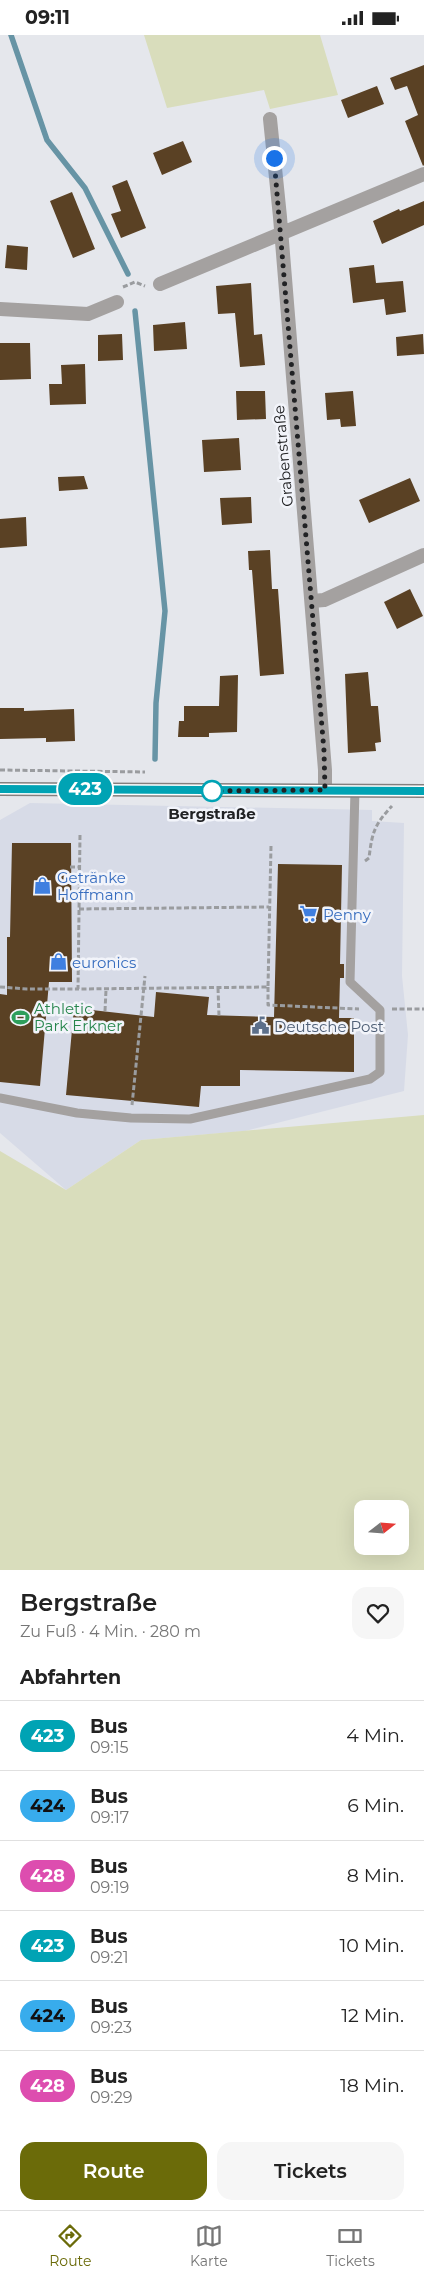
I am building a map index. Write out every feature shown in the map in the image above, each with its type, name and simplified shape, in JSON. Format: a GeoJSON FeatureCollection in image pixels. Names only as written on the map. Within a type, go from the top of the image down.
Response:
{"type":"FeatureCollection","features":[{"type":"Feature","properties":{"kind":"main road"},"geometry":{"type":"LineString","coordinates":[[0,789],[424,791]]}},
{"type":"Feature","properties":{"kind":"street","name":"Grabenstraße"},"geometry":{"type":"LineString","coordinates":[[270,119],[312,601],[325,790]]}},
{"type":"Feature","properties":{"kind":"street"},"geometry":{"type":"LineString","coordinates":[[160,284],[424,174]]}},
{"type":"Feature","properties":{"kind":"street"},"geometry":{"type":"LineString","coordinates":[[0,309],[88,314],[117,302]]}},
{"type":"Feature","properties":{"kind":"street"},"geometry":{"type":"LineString","coordinates":[[312,601],[324,600],[424,555]]}},
{"type":"Feature","properties":{"kind":"lane"},"geometry":{"type":"LineString","coordinates":[[0,1099],[77,1113],[131,1118],[190,1119],[370,1079],[380,1072],[380,1010],[350,983],[352,847],[355,790]]}},
{"type":"Feature","properties":{"kind":"path"},"geometry":{"type":"LineString","coordinates":[[117,302],[122,288],[135,282],[145,287],[160,284]]}},
{"type":"Feature","properties":{"kind":"path"},"geometry":{"type":"LineString","coordinates":[[0,770],[149,772]]}},
{"type":"Feature","properties":{"kind":"path"},"geometry":{"type":"LineString","coordinates":[[352,863],[364,863],[369,858],[372,833],[380,819],[392,806]]}},
{"type":"Feature","properties":{"kind":"path"},"geometry":{"type":"LineString","coordinates":[[78,989],[80,835]]}},
{"type":"Feature","properties":{"kind":"path"},"geometry":{"type":"LineString","coordinates":[[272,846],[268,1005],[380,1010],[424,1009]]}},
{"type":"Feature","properties":{"kind":"path"},"geometry":{"type":"LineString","coordinates":[[70,867],[79,867]]}},
{"type":"Feature","properties":{"kind":"path"},"geometry":{"type":"LineString","coordinates":[[79,909],[269,907]]}},
{"type":"Feature","properties":{"kind":"path"},"geometry":{"type":"LineString","coordinates":[[131,1118],[145,976]]}},
{"type":"Feature","properties":{"kind":"path"},"geometry":{"type":"LineString","coordinates":[[0,987],[27,989],[144,989],[268,987]]}},
{"type":"Feature","properties":{"kind":"path"},"geometry":{"type":"LineString","coordinates":[[218,988],[219,1015]]}},
{"type":"Feature","properties":{"kind":"path"},"geometry":{"type":"LineString","coordinates":[[105,1011],[106,989]]}},
{"type":"Feature","properties":{"kind":"shaded area"},"geometry":{"type":"Polygon","coordinates":[[[30,803],[372,810],[372,821],[404,823],[402,976],[408,1035],[404,1091],[245,1131],[141,1140],[66,1190],[0,1133],[0,820],[30,803]]]}},
{"type":"Feature","properties":{"kind":"green space"},"geometry":{"type":"Polygon","coordinates":[[[144,35],[320,35],[338,95],[270,109],[264,90],[167,108],[144,35]]]}},
{"type":"Feature","properties":{"kind":"green space"},"geometry":{"type":"Polygon","coordinates":[[[424,1115],[424,1570],[0,1570],[0,1151],[66,1190],[141,1140],[424,1115]]]}},
{"type":"Feature","properties":{"kind":"building"},"geometry":{"type":"Polygon","coordinates":[[[424,65],[423,166],[405,121],[418,115],[407,86],[395,90],[390,78],[424,65]]]}},
{"type":"Feature","properties":{"kind":"building"},"geometry":{"type":"Polygon","coordinates":[[[377,86],[384,104],[348,118],[341,100],[377,86]]]}},
{"type":"Feature","properties":{"kind":"building"},"geometry":{"type":"Polygon","coordinates":[[[183,141],[192,162],[162,175],[153,153],[183,141]]]}},
{"type":"Feature","properties":{"kind":"building"},"geometry":{"type":"Polygon","coordinates":[[[127,180],[146,228],[121,238],[111,214],[121,211],[112,186],[127,180]]]}},
{"type":"Feature","properties":{"kind":"building"},"geometry":{"type":"Polygon","coordinates":[[[72,192],[95,249],[73,258],[50,201],[72,192]]]}},
{"type":"Feature","properties":{"kind":"building"},"geometry":{"type":"Polygon","coordinates":[[[424,201],[424,225],[382,244],[373,221],[399,209],[400,211],[424,201]]]}},
{"type":"Feature","properties":{"kind":"building"},"geometry":{"type":"Polygon","coordinates":[[[7,245],[28,247],[27,270],[5,268],[7,245]]]}},
{"type":"Feature","properties":{"kind":"building"},"geometry":{"type":"Polygon","coordinates":[[[374,265],[376,283],[403,281],[406,312],[386,315],[384,299],[353,303],[349,268],[374,265]]]}},
{"type":"Feature","properties":{"kind":"building"},"geometry":{"type":"Polygon","coordinates":[[[251,283],[254,335],[262,334],[265,365],[240,367],[235,313],[218,314],[216,286],[251,283]]]}},
{"type":"Feature","properties":{"kind":"building"},"geometry":{"type":"Polygon","coordinates":[[[185,322],[187,349],[154,351],[153,325],[185,322]]]}},
{"type":"Feature","properties":{"kind":"building"},"geometry":{"type":"Polygon","coordinates":[[[122,334],[123,360],[98,361],[98,335],[122,334]]]}},
{"type":"Feature","properties":{"kind":"building"},"geometry":{"type":"Polygon","coordinates":[[[423,334],[424,354],[397,356],[396,337],[423,334]]]}},
{"type":"Feature","properties":{"kind":"building"},"geometry":{"type":"Polygon","coordinates":[[[0,343],[30,343],[31,379],[0,380],[0,343]]]}},
{"type":"Feature","properties":{"kind":"building"},"geometry":{"type":"Polygon","coordinates":[[[85,364],[86,404],[50,405],[49,384],[62,384],[61,365],[85,364]]]}},
{"type":"Feature","properties":{"kind":"building"},"geometry":{"type":"Polygon","coordinates":[[[236,391],[265,391],[266,419],[237,420],[236,391]]]}},
{"type":"Feature","properties":{"kind":"building"},"geometry":{"type":"Polygon","coordinates":[[[353,391],[356,426],[341,427],[340,419],[327,420],[325,393],[353,391]]]}},
{"type":"Feature","properties":{"kind":"building"},"geometry":{"type":"Polygon","coordinates":[[[239,438],[241,470],[204,472],[202,440],[239,438]]]}},
{"type":"Feature","properties":{"kind":"building"},"geometry":{"type":"Polygon","coordinates":[[[84,476],[88,489],[59,491],[58,477],[84,476]]]}},
{"type":"Feature","properties":{"kind":"building"},"geometry":{"type":"Polygon","coordinates":[[[410,478],[420,501],[369,523],[359,500],[410,478]]]}},
{"type":"Feature","properties":{"kind":"building"},"geometry":{"type":"Polygon","coordinates":[[[251,497],[252,523],[222,525],[220,498],[251,497]]]}},
{"type":"Feature","properties":{"kind":"building"},"geometry":{"type":"Polygon","coordinates":[[[26,517],[27,546],[0,548],[0,519],[26,517]]]}},
{"type":"Feature","properties":{"kind":"building"},"geometry":{"type":"Polygon","coordinates":[[[270,550],[272,589],[278,589],[284,674],[260,676],[252,570],[249,570],[248,551],[270,550]]]}},
{"type":"Feature","properties":{"kind":"building"},"geometry":{"type":"Polygon","coordinates":[[[410,589],[423,616],[397,629],[384,602],[410,589]]]}},
{"type":"Feature","properties":{"kind":"building"},"geometry":{"type":"Polygon","coordinates":[[[368,672],[371,706],[378,706],[381,742],[375,743],[376,751],[348,753],[345,674],[368,672]]]}},
{"type":"Feature","properties":{"kind":"building"},"geometry":{"type":"Polygon","coordinates":[[[238,675],[237,732],[209,733],[209,737],[178,737],[179,721],[184,721],[184,706],[219,706],[220,676],[238,675]]]}},
{"type":"Feature","properties":{"kind":"building"},"geometry":{"type":"Polygon","coordinates":[[[0,708],[24,708],[24,711],[74,709],[75,741],[46,742],[46,738],[0,739],[0,708]]]}},
{"type":"Feature","properties":{"kind":"building"},"geometry":{"type":"Polygon","coordinates":[[[12,843],[71,843],[72,982],[49,982],[40,1086],[0,1082],[0,994],[7,995],[7,937],[10,937],[12,843]]]}},
{"type":"Feature","properties":{"kind":"building"},"geometry":{"type":"Polygon","coordinates":[[[278,864],[342,865],[340,964],[344,964],[344,978],[340,978],[339,1018],[354,1018],[354,1072],[240,1070],[240,1086],[201,1086],[199,1107],[66,1095],[74,1008],[154,1017],[156,992],[209,997],[207,1015],[274,1017],[278,864]]]}},
{"type":"Feature","properties":{"kind":"waterway"},"geometry":{"type":"LineString","coordinates":[[11,35],[47,140],[85,188],[128,274]]}},
{"type":"Feature","properties":{"kind":"waterway"},"geometry":{"type":"LineString","coordinates":[[135,311],[165,611],[156,703],[155,759]]}},
{"type":"Feature","properties":{"kind":"bus line","name":"423"},"geometry":{"type":"LineString","coordinates":[[0,789],[424,791]]}},
{"type":"Feature","properties":{"kind":"place","name":"Bergstraße"},"geometry":{"type":"Point","coordinates":[212,791]}},
{"type":"Feature","properties":{"kind":"place","name":"Getränke Hoffmann"},"geometry":{"type":"Point","coordinates":[43,886]}},
{"type":"Feature","properties":{"kind":"place","name":"Penny"},"geometry":{"type":"Point","coordinates":[309,914]}},
{"type":"Feature","properties":{"kind":"place","name":"euronics"},"geometry":{"type":"Point","coordinates":[58,962]}},
{"type":"Feature","properties":{"kind":"place","name":"Athletic Park Erkner"},"geometry":{"type":"Point","coordinates":[20,1017]}},
{"type":"Feature","properties":{"kind":"place","name":"Deutsche Post"},"geometry":{"type":"Point","coordinates":[260,1026]}},
{"type":"Feature","properties":{"kind":"route"},"geometry":{"type":"LineString","coordinates":[[212,791],[325,790],[324,751],[274,158]]}}]}
